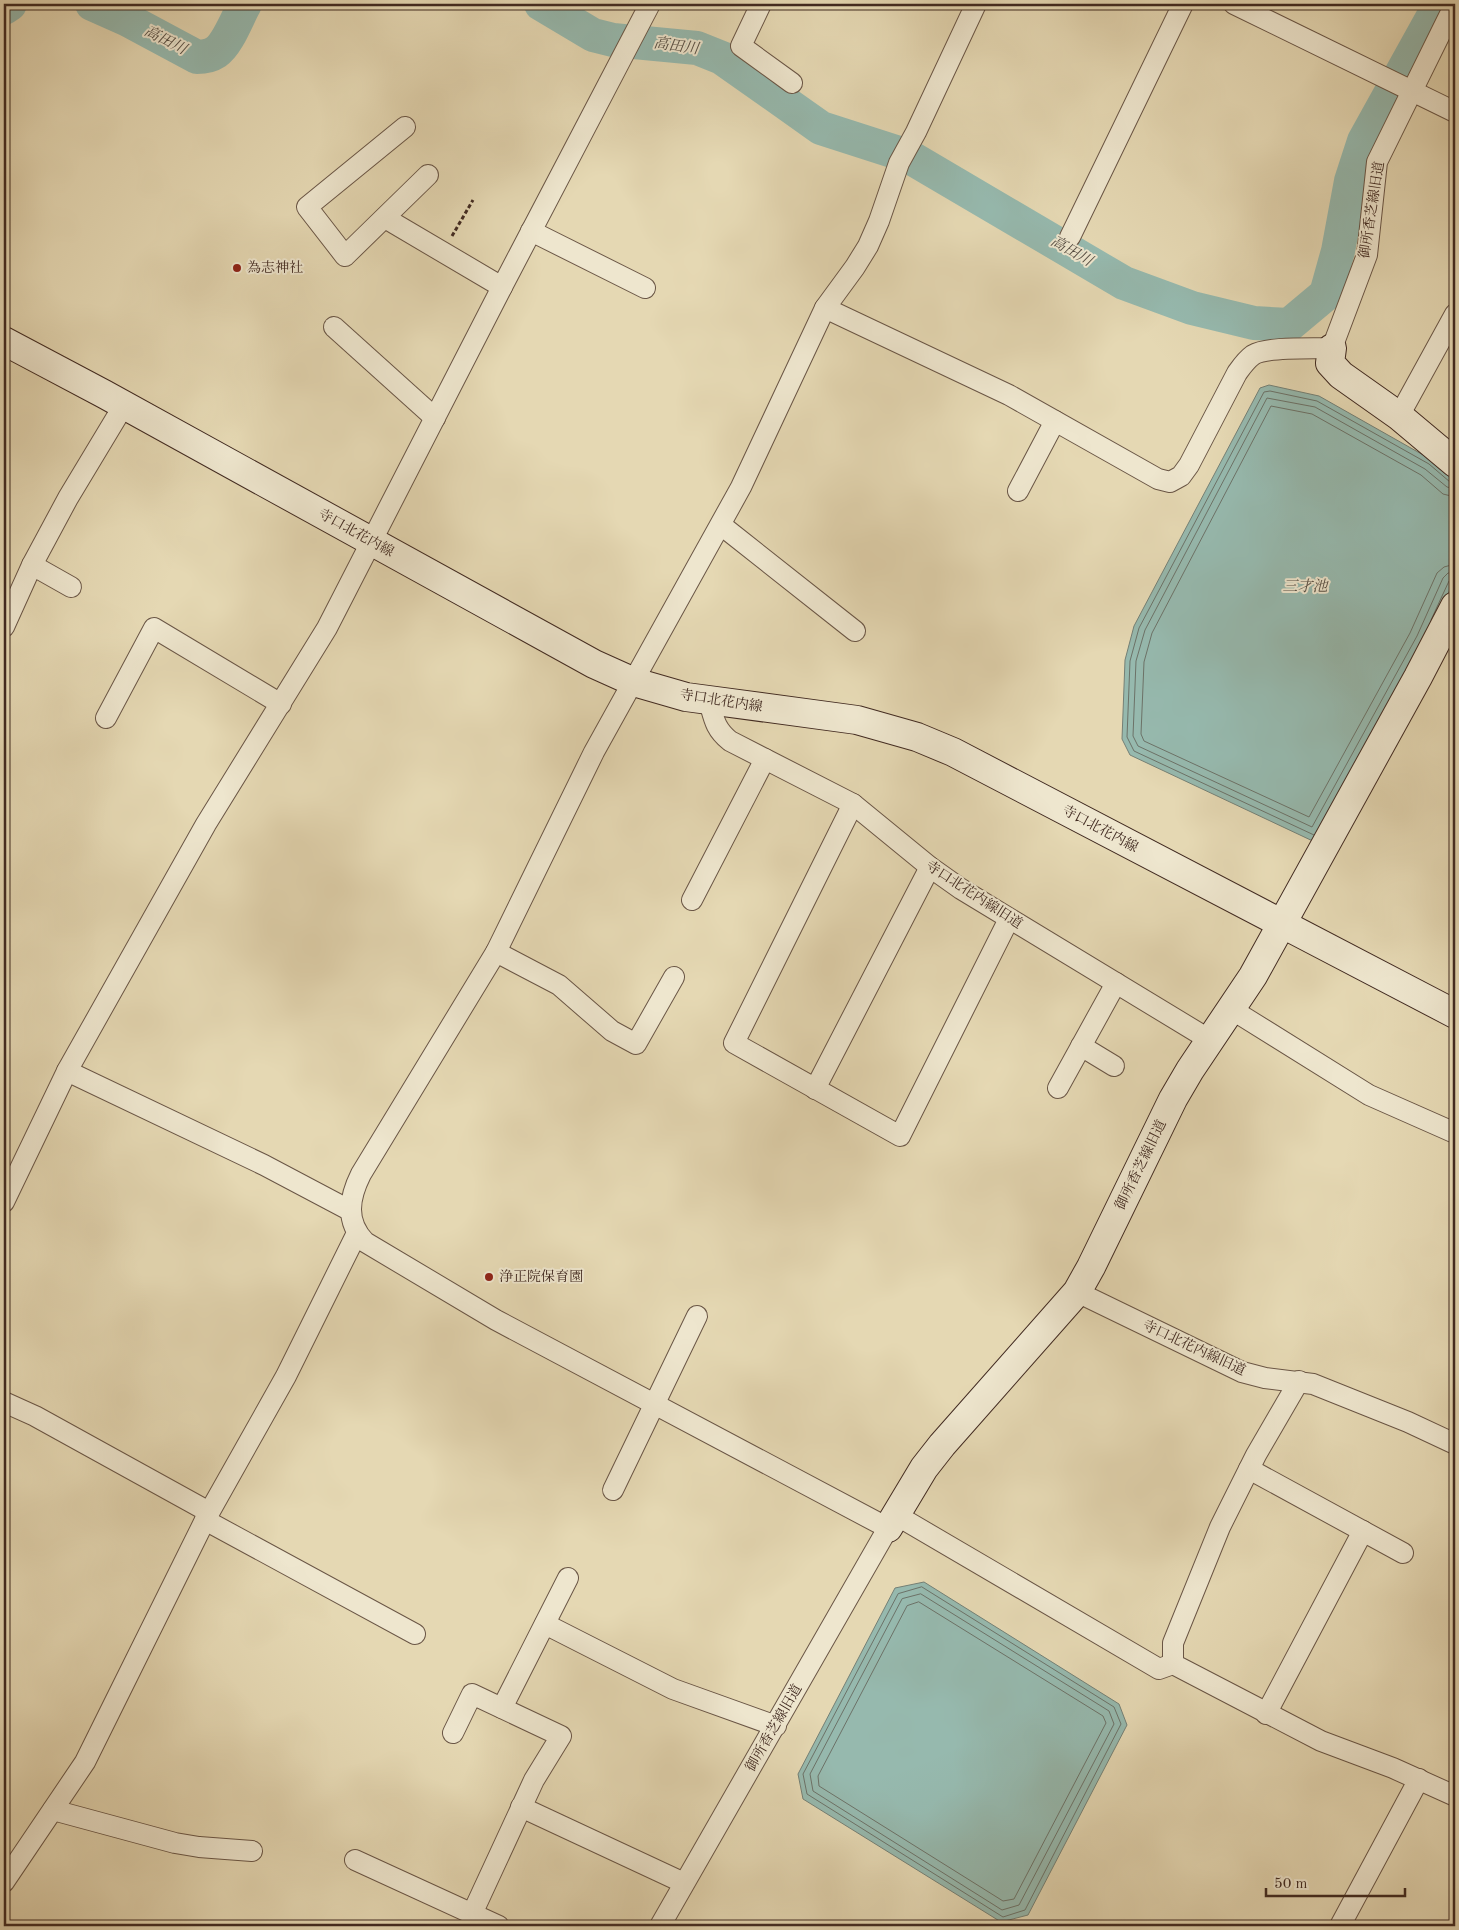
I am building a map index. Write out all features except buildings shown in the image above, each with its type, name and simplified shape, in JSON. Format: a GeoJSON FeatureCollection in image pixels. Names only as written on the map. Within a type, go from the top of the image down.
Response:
{"type":"FeatureCollection","features":[{"type":"Feature","properties":{"kind":"main road","name":"寺口北花内線"},"geometry":{"type":"LineString","coordinates":[[4,341],[594,664],[634,682],[660,691],[709,701],[857,720],[917,737],[953,752],[1455,1014]]}},
{"type":"Feature","properties":{"kind":"main road"},"geometry":{"type":"LineString","coordinates":[[1332,348],[1330,363],[1341,375],[1399,416],[1455,463]]}},
{"type":"Feature","properties":{"kind":"main road","name":"御所香芝線旧道"},"geometry":{"type":"LineString","coordinates":[[892,1522],[924,1468],[942,1445],[1076,1292],[1092,1267],[1174,1100],[1210,1040],[1253,976],[1418,677],[1455,606]]}},
{"type":"Feature","properties":{"kind":"street"},"geometry":{"type":"LineString","coordinates":[[4,1202],[67,1071],[206,824],[327,628],[650,4]]}},
{"type":"Feature","properties":{"kind":"street"},"geometry":{"type":"LineString","coordinates":[[761,4],[741,46],[792,83]]}},
{"type":"Feature","properties":{"kind":"street"},"geometry":{"type":"LineString","coordinates":[[976,4],[916,132],[898,163],[879,222],[868,246],[825,308],[760,449],[594,752],[496,952],[360,1174],[351,1200],[352,1223],[357,1233],[365,1242],[447,1293],[654,1404],[892,1522],[1159,1669],[1173,1664],[1321,1741],[1419,1779],[1455,1796]]}},
{"type":"Feature","properties":{"kind":"street"},"geometry":{"type":"LineString","coordinates":[[1070,237],[1183,4]]}},
{"type":"Feature","properties":{"kind":"street","name":"御所香芝線旧道"},"geometry":{"type":"LineString","coordinates":[[1332,348],[1366,255],[1377,162],[1455,4]]}},
{"type":"Feature","properties":{"kind":"street"},"geometry":{"type":"LineString","coordinates":[[1242,6],[1455,112]]}},
{"type":"Feature","properties":{"kind":"street"},"geometry":{"type":"LineString","coordinates":[[405,127],[308,207],[345,256],[428,175]]}},
{"type":"Feature","properties":{"kind":"street"},"geometry":{"type":"LineString","coordinates":[[384,218],[502,287]]}},
{"type":"Feature","properties":{"kind":"street"},"geometry":{"type":"LineString","coordinates":[[531,231],[645,288]]}},
{"type":"Feature","properties":{"kind":"street"},"geometry":{"type":"LineString","coordinates":[[825,308],[1009,395],[1158,479],[1170,482],[1181,476],[1189,466],[1245,361],[1254,354],[1268,350],[1332,348]]}},
{"type":"Feature","properties":{"kind":"street"},"geometry":{"type":"LineString","coordinates":[[1399,416],[1455,314]]}},
{"type":"Feature","properties":{"kind":"street"},"geometry":{"type":"LineString","coordinates":[[334,327],[435,418]]}},
{"type":"Feature","properties":{"kind":"street"},"geometry":{"type":"LineString","coordinates":[[4,627],[32,566],[68,498],[124,405]]}},
{"type":"Feature","properties":{"kind":"street"},"geometry":{"type":"LineString","coordinates":[[1018,491],[1055,421]]}},
{"type":"Feature","properties":{"kind":"street"},"geometry":{"type":"LineString","coordinates":[[720,525],[855,631]]}},
{"type":"Feature","properties":{"kind":"street"},"geometry":{"type":"LineString","coordinates":[[32,566],[71,586]]}},
{"type":"Feature","properties":{"kind":"street"},"geometry":{"type":"LineString","coordinates":[[106,718],[154,628],[281,704]]}},
{"type":"Feature","properties":{"kind":"street","name":"寺口北花内線旧道"},"geometry":{"type":"LineString","coordinates":[[709,701],[714,723],[720,733],[730,741],[853,804],[930,867],[961,889],[1210,1040]]}},
{"type":"Feature","properties":{"kind":"street"},"geometry":{"type":"LineString","coordinates":[[692,900],[765,759]]}},
{"type":"Feature","properties":{"kind":"street"},"geometry":{"type":"LineString","coordinates":[[853,804],[734,1042],[900,1136],[1010,919]]}},
{"type":"Feature","properties":{"kind":"street"},"geometry":{"type":"LineString","coordinates":[[815,1089],[930,867]]}},
{"type":"Feature","properties":{"kind":"street"},"geometry":{"type":"LineString","coordinates":[[496,952],[558,985],[612,1031],[636,1044],[674,977]]}},
{"type":"Feature","properties":{"kind":"street"},"geometry":{"type":"LineString","coordinates":[[1058,1088],[1116,983]]}},
{"type":"Feature","properties":{"kind":"street"},"geometry":{"type":"LineString","coordinates":[[1231,1009],[1369,1095],[1455,1133]]}},
{"type":"Feature","properties":{"kind":"street"},"geometry":{"type":"LineString","coordinates":[[1081,1046],[1114,1066]]}},
{"type":"Feature","properties":{"kind":"street"},"geometry":{"type":"LineString","coordinates":[[67,1071],[264,1165],[351,1211]]}},
{"type":"Feature","properties":{"kind":"street"},"geometry":{"type":"LineString","coordinates":[[4,1882],[85,1762],[99,1737],[207,1516],[286,1376],[357,1233]]}},
{"type":"Feature","properties":{"kind":"street","name":"寺口北花内線旧道"},"geometry":{"type":"LineString","coordinates":[[1076,1292],[1242,1372],[1264,1378],[1314,1384],[1455,1444]]}},
{"type":"Feature","properties":{"kind":"street"},"geometry":{"type":"LineString","coordinates":[[613,1490],[697,1316]]}},
{"type":"Feature","properties":{"kind":"street"},"geometry":{"type":"LineString","coordinates":[[1173,1664],[1173,1643],[1220,1527],[1249,1469],[1299,1381]]}},
{"type":"Feature","properties":{"kind":"street"},"geometry":{"type":"LineString","coordinates":[[4,1402],[35,1416],[415,1634]]}},
{"type":"Feature","properties":{"kind":"street"},"geometry":{"type":"LineString","coordinates":[[1249,1469],[1403,1553]]}},
{"type":"Feature","properties":{"kind":"street","name":"御所香芝線旧道"},"geometry":{"type":"LineString","coordinates":[[660,1926],[892,1522]]}},
{"type":"Feature","properties":{"kind":"street"},"geometry":{"type":"LineString","coordinates":[[1266,1714],[1364,1531]]}},
{"type":"Feature","properties":{"kind":"street"},"geometry":{"type":"LineString","coordinates":[[502,1708],[568,1578]]}},
{"type":"Feature","properties":{"kind":"street"},"geometry":{"type":"LineString","coordinates":[[545,1624],[673,1688],[776,1726]]}},
{"type":"Feature","properties":{"kind":"street"},"geometry":{"type":"LineString","coordinates":[[453,1733],[472,1694],[561,1736],[534,1780],[472,1914]]}},
{"type":"Feature","properties":{"kind":"street"},"geometry":{"type":"LineString","coordinates":[[1340,1926],[1419,1779]]}},
{"type":"Feature","properties":{"kind":"street"},"geometry":{"type":"LineString","coordinates":[[521,1807],[684,1883]]}},
{"type":"Feature","properties":{"kind":"street"},"geometry":{"type":"LineString","coordinates":[[53,1810],[174,1842],[199,1847],[252,1851]]}},
{"type":"Feature","properties":{"kind":"street"},"geometry":{"type":"LineString","coordinates":[[355,1860],[499,1926]]}},
{"type":"Feature","properties":{"kind":"path"},"geometry":{"type":"LineString","coordinates":[[442,252],[473,200]]}},
{"type":"Feature","properties":{"kind":"water","name":"三才池"},"geometry":{"type":"Polygon","coordinates":[[[1269,385],[1319,396],[1432,460],[1455,479],[1455,578],[1427,641],[1317,843],[1130,755],[1122,739],[1125,660],[1134,626],[1260,388],[1269,385]]]}},
{"type":"Feature","properties":{"kind":"water"},"geometry":{"type":"Polygon","coordinates":[[[924,1582],[1119,1704],[1127,1725],[1028,1915],[1001,1922],[803,1799],[798,1774],[895,1588],[924,1582]]]}},
{"type":"Feature","properties":{"kind":"waterway","name":"高田川"},"geometry":{"type":"LineString","coordinates":[[4,8],[10,4]]}},
{"type":"Feature","properties":{"kind":"waterway","name":"高田川"},"geometry":{"type":"LineString","coordinates":[[92,4],[128,20],[197,57],[216,52],[225,43],[245,4]]}},
{"type":"Feature","properties":{"kind":"waterway","name":"高田川"},"geometry":{"type":"LineString","coordinates":[[541,4],[593,35],[613,40],[697,48],[722,58],[821,128],[908,156],[1124,283],[1192,308],[1254,323],[1289,325],[1326,294],[1338,251],[1351,181],[1364,141],[1440,4]]}},
{"type":"Feature","properties":{"kind":"place","name":"為志神社"},"geometry":{"type":"Point","coordinates":[237,268]}},
{"type":"Feature","properties":{"kind":"place","name":"浄正院保育園"},"geometry":{"type":"Point","coordinates":[489,1277]}}]}
